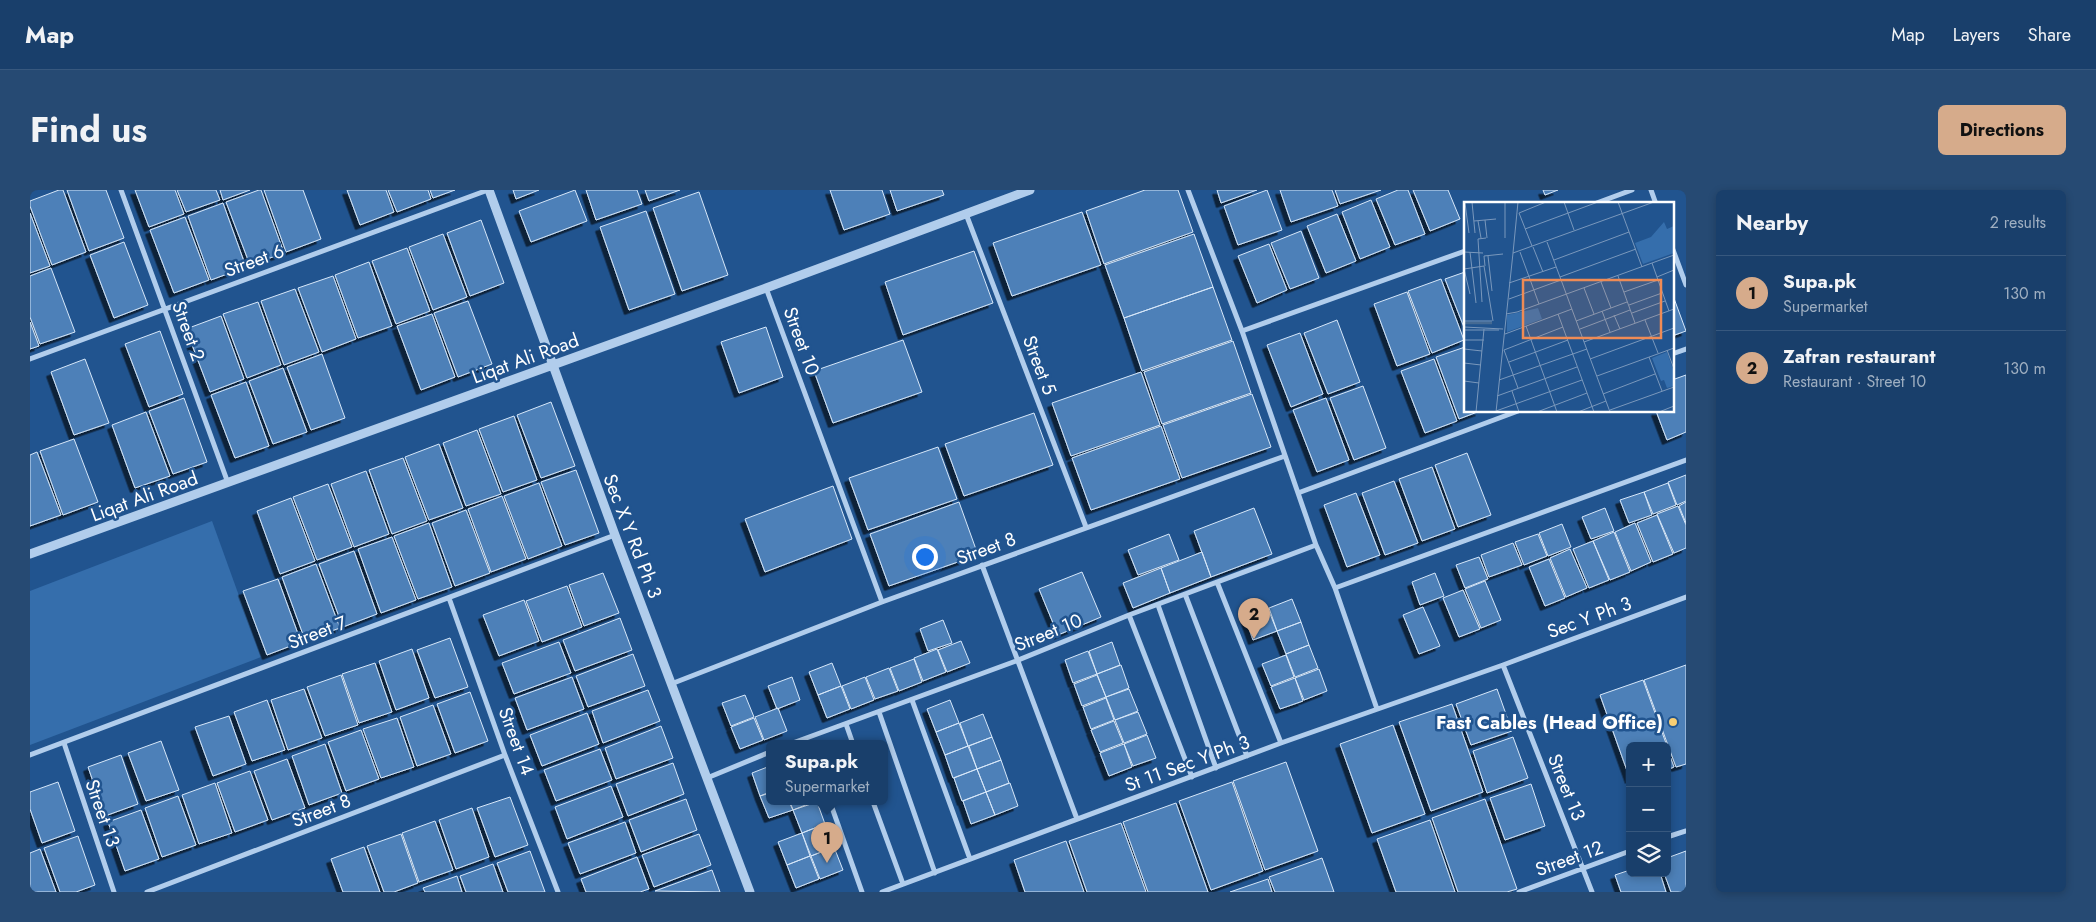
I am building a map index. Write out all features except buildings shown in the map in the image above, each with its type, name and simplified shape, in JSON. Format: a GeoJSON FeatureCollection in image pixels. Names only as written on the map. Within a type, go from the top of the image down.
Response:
{"type":"FeatureCollection","features":[{"type":"Feature","properties":{"kind":"street","name":"Street 2"},"geometry":{"type":"LineString","coordinates":[[121,190],[228,483]]}},
{"type":"Feature","properties":{"kind":"street","name":"Street 6"},"geometry":{"type":"LineString","coordinates":[[30,359],[488,190]]}},
{"type":"Feature","properties":{"kind":"street","name":"Sec X Y Rd Ph 3"},"geometry":{"type":"LineString","coordinates":[[488,190],[614,535],[750,892]]}},
{"type":"Feature","properties":{"kind":"street","name":"Liqat Ali Road"},"geometry":{"type":"LineString","coordinates":[[30,554],[766,288],[1030,190]]}},
{"type":"Feature","properties":{"kind":"street"},"geometry":{"type":"LineString","coordinates":[[1188,190],[1242,331],[1316,545],[1335,588],[1377,709]]}},
{"type":"Feature","properties":{"kind":"street"},"geometry":{"type":"LineString","coordinates":[[1599,202],[1632,190]]}},
{"type":"Feature","properties":{"kind":"street"},"geometry":{"type":"LineString","coordinates":[[1651,190],[1655,202]]}},
{"type":"Feature","properties":{"kind":"street","name":"Street 5"},"geometry":{"type":"LineString","coordinates":[[966,214],[1086,527]]}},
{"type":"Feature","properties":{"kind":"street"},"geometry":{"type":"LineString","coordinates":[[1242,331],[1464,250]]}},
{"type":"Feature","properties":{"kind":"street"},"geometry":{"type":"LineString","coordinates":[[1674,252],[1686,285]]}},
{"type":"Feature","properties":{"kind":"street","name":"Street 10"},"geometry":{"type":"LineString","coordinates":[[766,288],[882,602]]}},
{"type":"Feature","properties":{"kind":"street"},"geometry":{"type":"LineString","coordinates":[[1674,353],[1686,348]]}},
{"type":"Feature","properties":{"kind":"street"},"geometry":{"type":"LineString","coordinates":[[1298,493],[1515,412]]}},
{"type":"Feature","properties":{"kind":"street","name":"Street 8"},"geometry":{"type":"LineString","coordinates":[[671,684],[882,602],[1285,456]]}},
{"type":"Feature","properties":{"kind":"street"},"geometry":{"type":"LineString","coordinates":[[1335,588],[1686,460]]}},
{"type":"Feature","properties":{"kind":"street","name":"Street 7"},"geometry":{"type":"LineString","coordinates":[[30,755],[614,535]]}},
{"type":"Feature","properties":{"kind":"street","name":"Street 10"},"geometry":{"type":"LineString","coordinates":[[801,740],[1016,662],[1158,604],[1316,545]]}},
{"type":"Feature","properties":{"kind":"street"},"geometry":{"type":"LineString","coordinates":[[982,565],[1016,662],[1077,819]]}},
{"type":"Feature","properties":{"kind":"street"},"geometry":{"type":"LineString","coordinates":[[1217,582],[1281,743]]}},
{"type":"Feature","properties":{"kind":"street"},"geometry":{"type":"LineString","coordinates":[[1185,594],[1247,756]]}},
{"type":"Feature","properties":{"kind":"street","name":"Sec Y Ph 3"},"geometry":{"type":"LineString","coordinates":[[1503,665],[1686,597]]}},
{"type":"Feature","properties":{"kind":"street","name":"Street 14"},"geometry":{"type":"LineString","coordinates":[[449,598],[505,755],[558,892]]}},
{"type":"Feature","properties":{"kind":"street"},"geometry":{"type":"LineString","coordinates":[[1158,604],[1216,768]]}},
{"type":"Feature","properties":{"kind":"street"},"geometry":{"type":"LineString","coordinates":[[1129,616],[1192,777]]}},
{"type":"Feature","properties":{"kind":"street","name":"St 11 Sec Y Ph 3"},"geometry":{"type":"LineString","coordinates":[[882,892],[1281,743],[1503,665]]}},
{"type":"Feature","properties":{"kind":"street","name":"Street 13"},"geometry":{"type":"LineString","coordinates":[[1503,665],[1592,892]]}},
{"type":"Feature","properties":{"kind":"street"},"geometry":{"type":"LineString","coordinates":[[912,700],[970,860]]}},
{"type":"Feature","properties":{"kind":"street"},"geometry":{"type":"LineString","coordinates":[[879,712],[935,873]]}},
{"type":"Feature","properties":{"kind":"street"},"geometry":{"type":"LineString","coordinates":[[846,724],[852,740]]}},
{"type":"Feature","properties":{"kind":"street","name":"Street 13"},"geometry":{"type":"LineString","coordinates":[[64,743],[114,892]]}},
{"type":"Feature","properties":{"kind":"street"},"geometry":{"type":"LineString","coordinates":[[707,778],[766,754]]}},
{"type":"Feature","properties":{"kind":"street","name":"Street 8"},"geometry":{"type":"LineString","coordinates":[[147,892],[505,755]]}},
{"type":"Feature","properties":{"kind":"street"},"geometry":{"type":"LineString","coordinates":[[831,805],[862,892]]}},
{"type":"Feature","properties":{"kind":"street"},"geometry":{"type":"LineString","coordinates":[[874,805],[903,884]]}},
{"type":"Feature","properties":{"kind":"street"},"geometry":{"type":"LineString","coordinates":[[1671,836],[1686,830]]}},
{"type":"Feature","properties":{"kind":"street","name":"Street 12"},"geometry":{"type":"LineString","coordinates":[[1519,892],[1626,853]]}},
{"type":"Feature","properties":{"kind":"shaded area"},"geometry":{"type":"Polygon","coordinates":[[[212,521],[261,657],[30,745],[30,591],[212,521]]]}},
{"type":"Feature","properties":{"kind":"place","name":"Zafran restaurant"},"geometry":{"type":"Point","coordinates":[1254,639]}},
{"type":"Feature","properties":{"kind":"place","name":"Fast Cables (Head Office)"},"geometry":{"type":"Point","coordinates":[1673,722]}},
{"type":"Feature","properties":{"kind":"place","name":"Supa.pk"},"geometry":{"type":"Point","coordinates":[827,863]}}]}
